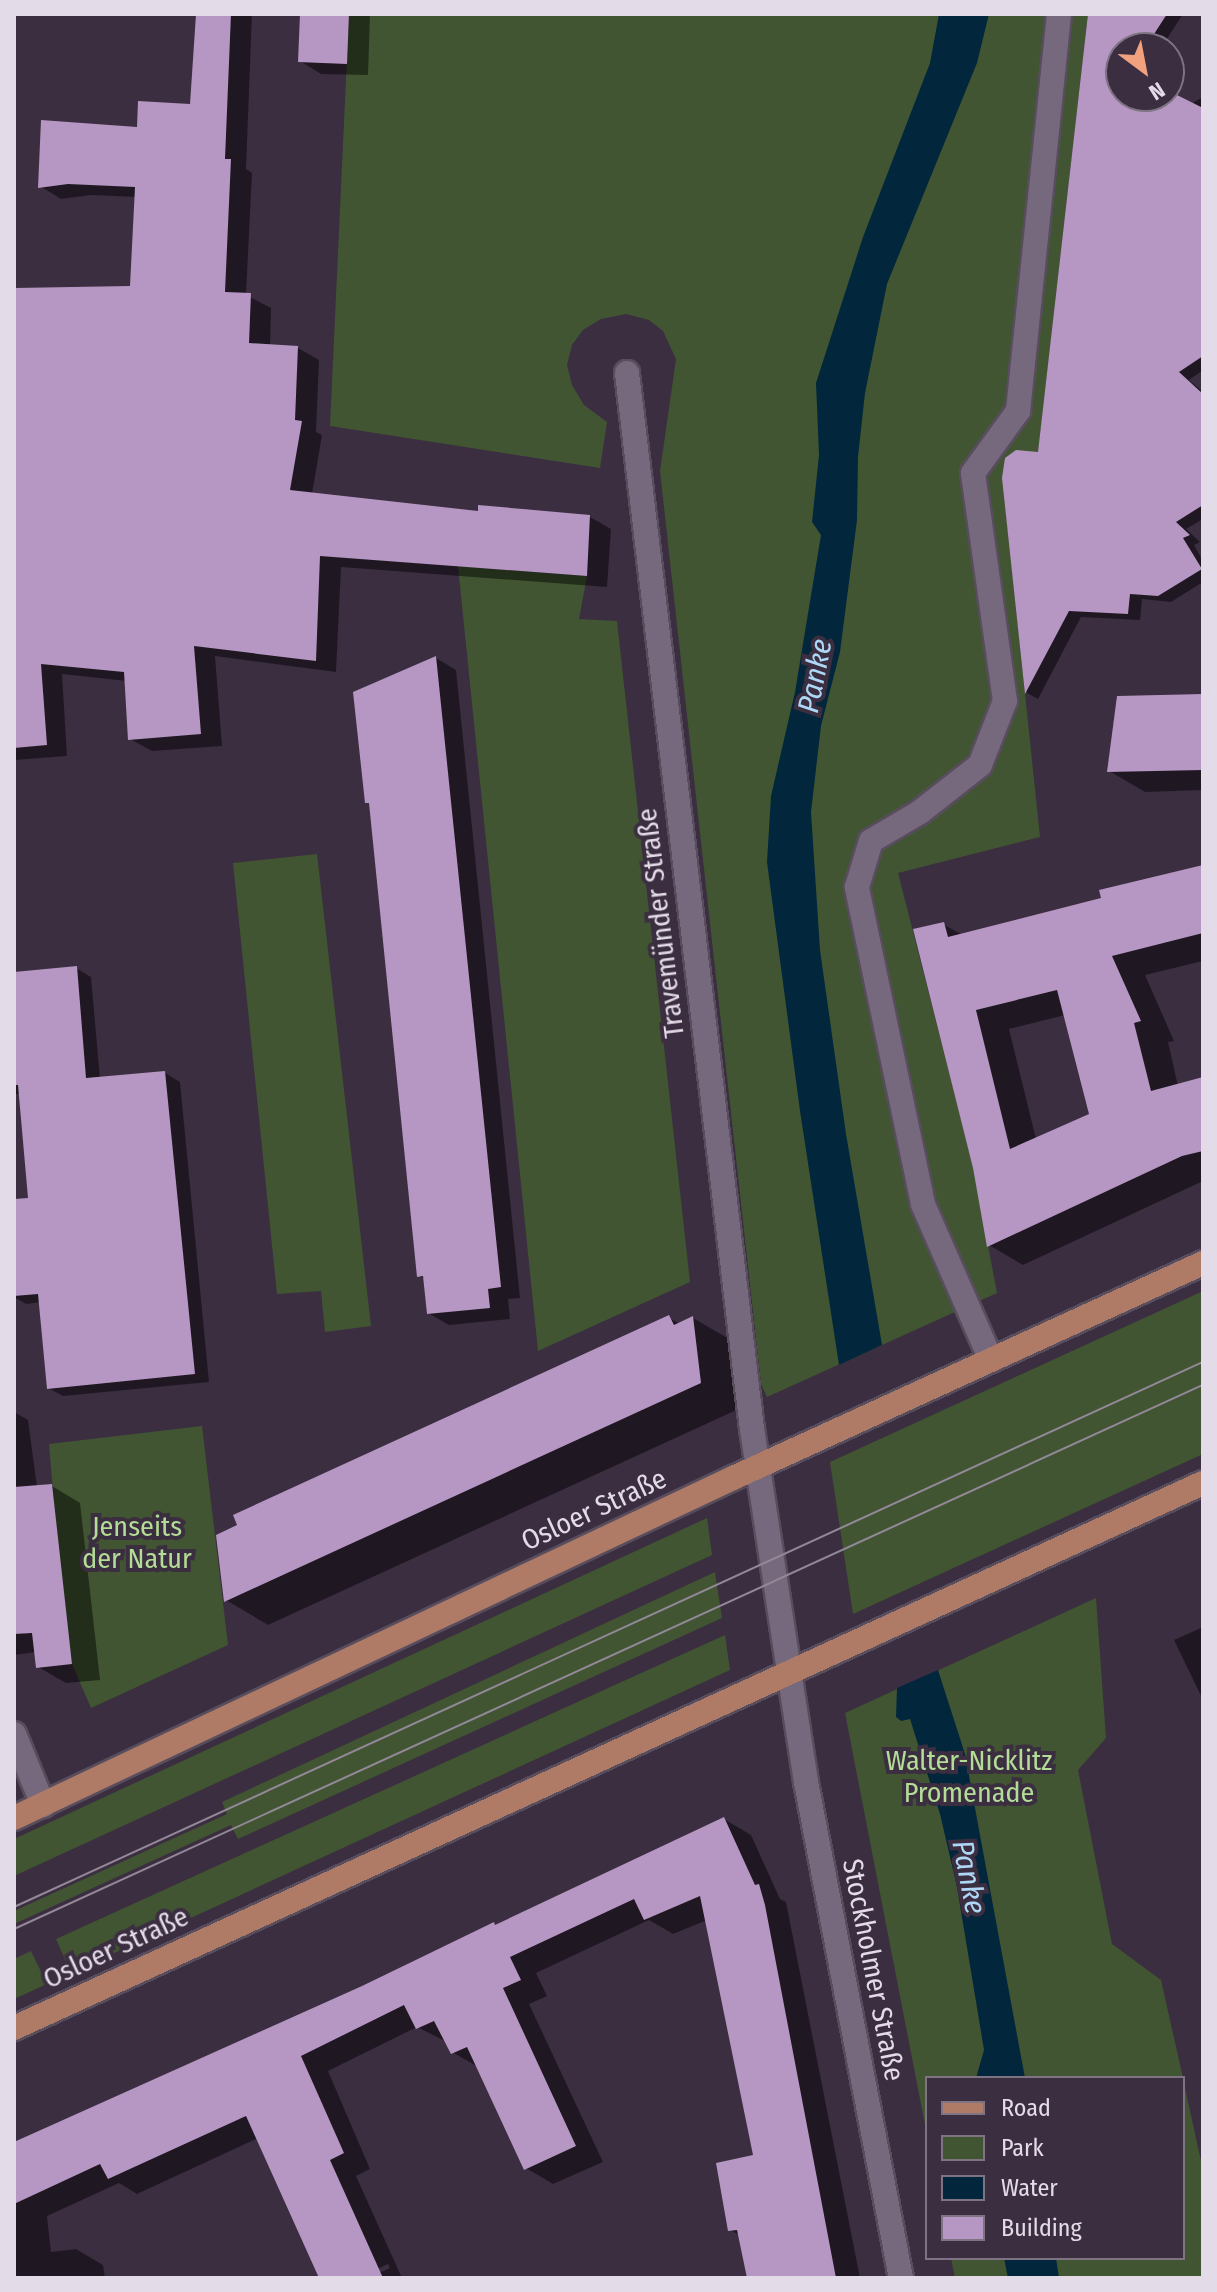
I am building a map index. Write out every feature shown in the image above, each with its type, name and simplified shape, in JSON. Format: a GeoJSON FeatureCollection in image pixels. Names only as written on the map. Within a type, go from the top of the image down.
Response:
{"type":"FeatureCollection","features":[{"type":"Feature","properties":{"kind":"main road","name":"Osloer Straße"},"geometry":{"type":"LineString","coordinates":[[14,1818],[758,1466],[1203,1263]]}},
{"type":"Feature","properties":{"kind":"main road","name":"Osloer Straße"},"geometry":{"type":"LineString","coordinates":[[14,2028],[1203,1483]]}},
{"type":"Feature","properties":{"kind":"street"},"geometry":{"type":"LineString","coordinates":[[991,1360],[923,1204],[857,887],[871,841],[920,812],[980,765],[1005,701],[973,473],[1018,411],[1059,14]]}},
{"type":"Feature","properties":{"kind":"street","name":"Travemünder Straße"},"geometry":{"type":"LineString","coordinates":[[627,373],[758,1466],[789,1673]]}},
{"type":"Feature","properties":{"kind":"street","name":"Stockholmer Straße"},"geometry":{"type":"LineString","coordinates":[[789,1673],[809,1797],[901,2278]]}},
{"type":"Feature","properties":{"kind":"street"},"geometry":{"type":"LineString","coordinates":[[14,1734],[43,1805]]}},
{"type":"Feature","properties":{"kind":"green space"},"geometry":{"type":"Polygon","coordinates":[[[349,14],[1088,14],[1035,480],[1004,493],[1040,837],[898,873],[973,1166],[997,1293],[767,1397],[761,1384],[660,471],[676,359],[663,331],[649,320],[626,314],[601,319],[583,330],[572,345],[567,365],[572,385],[584,405],[607,422],[600,468],[330,426],[349,14]]]}},
{"type":"Feature","properties":{"kind":"green space"},"geometry":{"type":"Polygon","coordinates":[[[458,566],[587,576],[579,619],[617,621],[690,1282],[538,1351],[458,566]]]}},
{"type":"Feature","properties":{"kind":"green space"},"geometry":{"type":"Polygon","coordinates":[[[317,854],[371,1326],[325,1332],[321,1291],[277,1294],[233,863],[317,854]]]}},
{"type":"Feature","properties":{"kind":"green space"},"geometry":{"type":"Polygon","coordinates":[[[1203,1291],[1203,1454],[853,1614],[830,1462],[1203,1291]]]}},
{"type":"Feature","properties":{"kind":"green space","name":"Jenseits der Natur"},"geometry":{"type":"Polygon","coordinates":[[[202,1426],[228,1645],[91,1708],[72,1664],[49,1444],[202,1426]]]}},
{"type":"Feature","properties":{"kind":"green space"},"geometry":{"type":"Polygon","coordinates":[[[707,1518],[712,1555],[14,1876],[14,1839],[707,1518]]]}},
{"type":"Feature","properties":{"kind":"green space"},"geometry":{"type":"Polygon","coordinates":[[[715,1572],[722,1618],[238,1839],[231,1825],[14,1924],[14,1911],[227,1814],[222,1802],[715,1572]]]}},
{"type":"Feature","properties":{"kind":"green space","name":"Walter-Nicklitz Promenade"},"geometry":{"type":"Polygon","coordinates":[[[1096,1598],[1106,1738],[1078,1770],[1112,1944],[1161,1980],[1183,2076],[925,2076],[925,2125],[845,1713],[1096,1598]]]}},
{"type":"Feature","properties":{"kind":"green space"},"geometry":{"type":"Polygon","coordinates":[[[725,1635],[730,1670],[71,1973],[56,1939],[725,1635]]]}},
{"type":"Feature","properties":{"kind":"green space"},"geometry":{"type":"Polygon","coordinates":[[[31,1951],[47,1984],[14,1999],[14,1959],[31,1951]]]}},
{"type":"Feature","properties":{"kind":"green space"},"geometry":{"type":"Polygon","coordinates":[[[1185,2088],[1203,2170],[1203,2278],[955,2278],[951,2260],[1185,2260],[1185,2088]]]}},
{"type":"Feature","properties":{"kind":"water","name":"Panke"},"geometry":{"type":"Polygon","coordinates":[[[939,14],[989,14],[977,63],[887,284],[865,393],[858,457],[857,520],[840,652],[821,726],[811,812],[820,950],[846,1134],[882,1345],[839,1365],[800,1111],[767,862],[771,796],[795,692],[821,535],[812,522],[819,455],[816,383],[863,237],[930,63],[939,14]]]}},
{"type":"Feature","properties":{"kind":"water","name":"Panke"},"geometry":{"type":"Polygon","coordinates":[[[938,1670],[965,1754],[1025,2076],[977,2076],[984,2050],[957,1887],[940,1814],[910,1719],[901,1721],[896,1717],[897,1688],[938,1670]]]}},
{"type":"Feature","properties":{"kind":"water"},"geometry":{"type":"Polygon","coordinates":[[[1004,2260],[1056,2260],[1059,2278],[1008,2278],[1004,2260]]]}},
{"type":"Feature","properties":{"kind":"building"},"geometry":{"type":"Polygon","coordinates":[[[196,14],[231,14],[225,159],[231,159],[225,292],[251,293],[249,343],[298,346],[295,420],[302,421],[290,490],[478,511],[478,505],[590,515],[587,576],[320,556],[316,661],[194,646],[201,734],[128,740],[124,672],[41,664],[47,745],[14,748],[14,288],[130,286],[135,187],[68,184],[38,188],[41,120],[137,127],[138,101],[190,104],[196,14]]]}},
{"type":"Feature","properties":{"kind":"building"},"geometry":{"type":"Polygon","coordinates":[[[300,14],[349,14],[347,64],[298,62],[300,14]]]}},
{"type":"Feature","properties":{"kind":"building"},"geometry":{"type":"Polygon","coordinates":[[[1088,14],[1167,14],[1155,32],[1105,32],[1105,112],[1185,112],[1185,99],[1203,108],[1203,356],[1179,372],[1203,394],[1203,505],[1176,522],[1190,535],[1183,538],[1202,569],[1158,596],[1130,594],[1128,614],[1069,611],[1025,694],[1002,478],[1005,458],[1016,450],[1038,452],[1088,14]]]}},
{"type":"Feature","properties":{"kind":"building"},"geometry":{"type":"Polygon","coordinates":[[[436,656],[501,1287],[488,1289],[490,1308],[427,1314],[423,1276],[417,1277],[369,803],[365,803],[353,692],[436,656]]]}},
{"type":"Feature","properties":{"kind":"building"},"geometry":{"type":"Polygon","coordinates":[[[1203,694],[1203,770],[1107,772],[1117,696],[1203,694]]]}},
{"type":"Feature","properties":{"kind":"building"},"geometry":{"type":"Polygon","coordinates":[[[1203,865],[1203,933],[1112,956],[1141,1021],[1134,1023],[1151,1091],[1203,1077],[1203,1151],[1182,1156],[987,1247],[973,1168],[913,929],[944,922],[948,937],[1101,898],[1099,890],[1203,865]],[[1057,990],[976,1010],[1010,1149],[1089,1114],[1057,990]]]}},
{"type":"Feature","properties":{"kind":"building"},"geometry":{"type":"Polygon","coordinates":[[[77,966],[86,1078],[165,1071],[195,1374],[47,1389],[38,1294],[14,1296],[14,1199],[28,1198],[18,1085],[14,1085],[14,972],[77,966]]]}},
{"type":"Feature","properties":{"kind":"building"},"geometry":{"type":"Polygon","coordinates":[[[669,1315],[674,1325],[693,1316],[701,1383],[224,1602],[216,1535],[237,1525],[233,1515],[669,1315]]]}},
{"type":"Feature","properties":{"kind":"building"},"geometry":{"type":"Polygon","coordinates":[[[52,1484],[72,1664],[36,1668],[32,1633],[14,1634],[14,1487],[52,1484]]]}},
{"type":"Feature","properties":{"kind":"building"},"geometry":{"type":"Polygon","coordinates":[[[724,1817],[755,1885],[759,1884],[765,1905],[836,2278],[747,2278],[737,2230],[728,2231],[716,2163],[753,2155],[700,1896],[644,1920],[634,1899],[510,1957],[521,1980],[503,1988],[576,2146],[524,2170],[467,2047],[451,2054],[434,2021],[416,2029],[404,2005],[301,2056],[344,2153],[330,2160],[383,2278],[319,2278],[246,2116],[108,2179],[100,2164],[14,2204],[14,2142],[362,1986],[724,1817]]]}},
{"type":"Feature","properties":{"kind":"tram line"},"geometry":{"type":"LineString","coordinates":[[14,1907],[1203,1362]]}},
{"type":"Feature","properties":{"kind":"tram line"},"geometry":{"type":"LineString","coordinates":[[14,1929],[1203,1385]]}}]}
